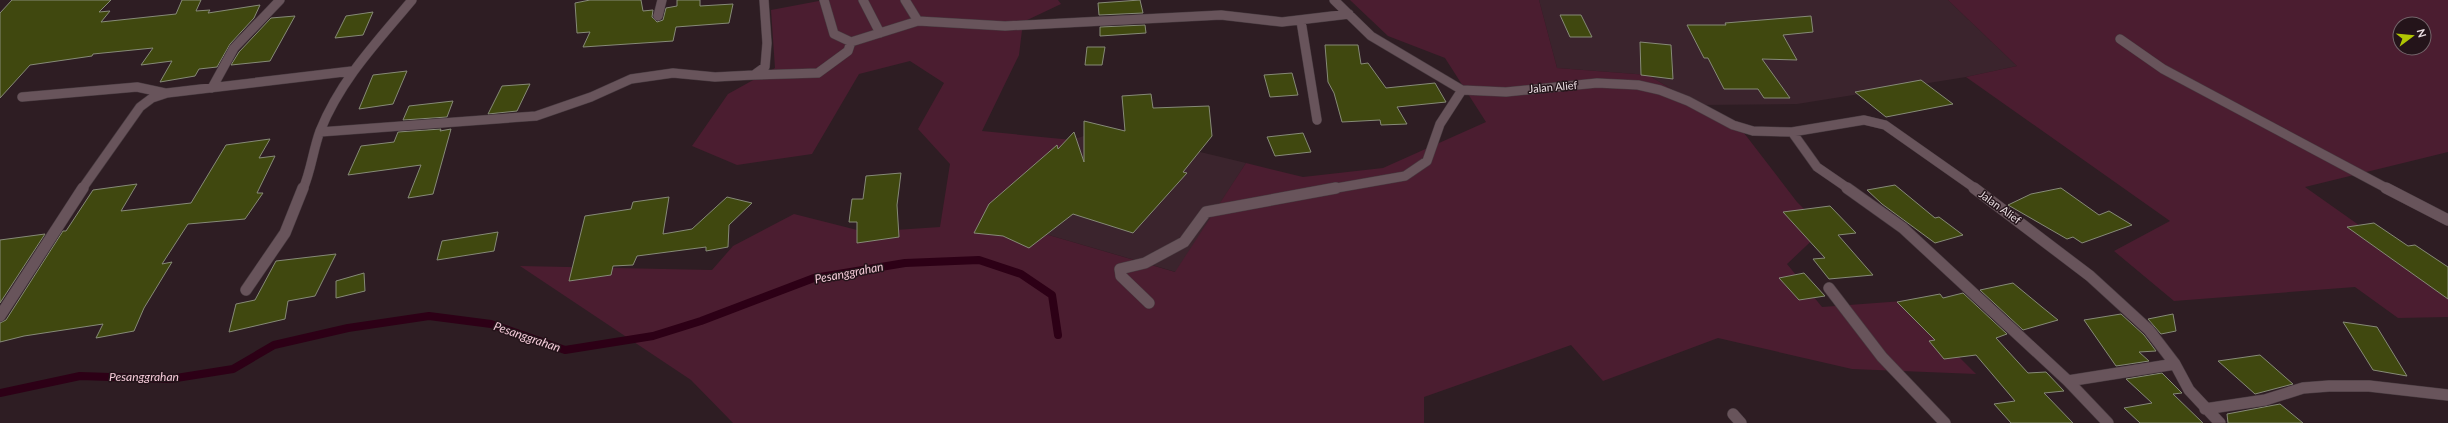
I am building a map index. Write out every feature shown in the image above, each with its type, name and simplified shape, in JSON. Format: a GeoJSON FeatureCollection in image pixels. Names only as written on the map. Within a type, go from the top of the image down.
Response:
{"type":"FeatureCollection","features":[{"type":"Feature","properties":{"kind":"street"},"geometry":{"type":"LineString","coordinates":[[212,88],[234,48],[280,0]]}},
{"type":"Feature","properties":{"kind":"street"},"geometry":{"type":"LineString","coordinates":[[246,290],[285,233],[310,172],[320,132],[352,71],[412,0]]}},
{"type":"Feature","properties":{"kind":"street"},"geometry":{"type":"LineString","coordinates":[[658,16],[662,0]]}},
{"type":"Feature","properties":{"kind":"street"},"geometry":{"type":"LineString","coordinates":[[754,75],[766,67],[767,43],[764,0]]}},
{"type":"Feature","properties":{"kind":"street"},"geometry":{"type":"LineString","coordinates":[[824,0],[834,34],[851,42],[918,22],[1006,26],[1054,22],[1221,15],[1282,22],[1349,14]]}},
{"type":"Feature","properties":{"kind":"street"},"geometry":{"type":"LineString","coordinates":[[863,0],[880,33]]}},
{"type":"Feature","properties":{"kind":"street"},"geometry":{"type":"LineString","coordinates":[[905,0],[918,22]]}},
{"type":"Feature","properties":{"kind":"street","name":"Jalan Alief"},"geometry":{"type":"LineString","coordinates":[[1334,0],[1371,36],[1462,90],[1506,92],[1597,83],[1638,85],[1660,90],[1743,129],[1792,132],[1852,121],[1874,122],[1885,125],[2020,221],[2090,276],[2150,330],[2175,364],[2190,390],[2205,409],[2220,423]]}},
{"type":"Feature","properties":{"kind":"street"},"geometry":{"type":"LineString","coordinates":[[1300,21],[1318,120]]}},
{"type":"Feature","properties":{"kind":"street"},"geometry":{"type":"LineString","coordinates":[[2120,38],[2163,69],[2315,152],[2448,220]]}},
{"type":"Feature","properties":{"kind":"street"},"geometry":{"type":"LineString","coordinates":[[320,132],[536,116],[591,97],[631,79],[673,73],[716,77],[818,73],[848,51],[851,42]]}},
{"type":"Feature","properties":{"kind":"street"},"geometry":{"type":"LineString","coordinates":[[0,316],[100,162],[140,106],[152,98],[167,93],[352,71]]}},
{"type":"Feature","properties":{"kind":"street"},"geometry":{"type":"LineString","coordinates":[[22,97],[137,87],[167,93]]}},
{"type":"Feature","properties":{"kind":"street"},"geometry":{"type":"LineString","coordinates":[[1149,303],[1121,276],[1120,269],[1145,263],[1184,242],[1206,212],[1404,176],[1427,161],[1431,142],[1448,108],[1462,90]]}},
{"type":"Feature","properties":{"kind":"street"},"geometry":{"type":"LineString","coordinates":[[1792,132],[1817,167],[1903,228],[1947,271],[2068,381],[2108,423]]}},
{"type":"Feature","properties":{"kind":"street"},"geometry":{"type":"LineString","coordinates":[[1829,288],[1882,357],[1946,423]]}},
{"type":"Feature","properties":{"kind":"street"},"geometry":{"type":"LineString","coordinates":[[2068,381],[2175,364]]}},
{"type":"Feature","properties":{"kind":"street"},"geometry":{"type":"LineString","coordinates":[[2205,409],[2265,400],[2303,388],[2329,386],[2369,386],[2448,395]]}},
{"type":"Feature","properties":{"kind":"shaded area"},"geometry":{"type":"Polygon","coordinates":[[[824,0],[1058,0],[1061,4],[1023,22],[1019,55],[982,131],[1072,140],[1011,224],[1175,272],[1246,163],[1303,177],[1383,168],[1486,122],[1445,58],[1388,36],[1350,0],[1539,0],[1557,68],[1648,75],[1744,133],[1797,202],[1824,229],[1787,264],[1822,307],[1903,301],[1976,374],[1852,369],[1718,338],[1603,381],[1571,345],[1424,397],[1424,423],[733,423],[691,380],[520,266],[712,270],[733,246],[794,214],[865,232],[940,227],[950,164],[918,129],[944,83],[910,61],[859,74],[812,154],[737,165],[692,146],[728,94],[775,68],[771,10],[824,0]]]}},
{"type":"Feature","properties":{"kind":"shaded area"},"geometry":{"type":"Polygon","coordinates":[[[1539,0],[1948,0],[2017,66],[1966,77],[1797,104],[1698,105],[1648,75],[1557,68],[1539,0]]]}},
{"type":"Feature","properties":{"kind":"shaded area"},"geometry":{"type":"Polygon","coordinates":[[[1948,0],[2448,0],[2448,152],[2305,187],[2448,288],[2448,317],[2398,318],[2355,287],[2174,301],[2114,251],[2170,221],[1966,77],[2017,66],[1948,0]]]}},
{"type":"Feature","properties":{"kind":"shaded area"},"geometry":{"type":"Polygon","coordinates":[[[1104,129],[1246,163],[1176,272],[1011,224],[1072,140],[1104,129]]]}},
{"type":"Feature","properties":{"kind":"building"},"geometry":{"type":"Polygon","coordinates":[[[12,0],[111,0],[99,12],[110,11],[101,22],[176,14],[182,0],[201,0],[196,11],[210,10],[208,13],[260,5],[254,18],[230,44],[217,67],[199,69],[195,76],[160,82],[172,61],[141,65],[153,48],[93,54],[92,56],[30,65],[0,98],[0,13],[12,0]]]}},
{"type":"Feature","properties":{"kind":"building"},"geometry":{"type":"Polygon","coordinates":[[[590,0],[641,0],[643,11],[653,10],[652,17],[657,22],[663,20],[666,8],[677,6],[677,0],[700,0],[700,6],[733,4],[729,23],[676,27],[673,41],[583,47],[590,32],[577,33],[575,3],[590,0]]]}},
{"type":"Feature","properties":{"kind":"building"},"geometry":{"type":"Polygon","coordinates":[[[1140,0],[1143,13],[1099,15],[1098,3],[1140,0]]]}},
{"type":"Feature","properties":{"kind":"building"},"geometry":{"type":"Polygon","coordinates":[[[373,12],[363,35],[335,38],[346,16],[373,12]]]}},
{"type":"Feature","properties":{"kind":"building"},"geometry":{"type":"Polygon","coordinates":[[[1560,15],[1581,15],[1592,37],[1570,37],[1560,15]]]}},
{"type":"Feature","properties":{"kind":"building"},"geometry":{"type":"Polygon","coordinates":[[[295,16],[270,61],[231,65],[239,52],[271,18],[295,16]]]}},
{"type":"Feature","properties":{"kind":"building"},"geometry":{"type":"Polygon","coordinates":[[[1811,16],[1813,32],[1783,35],[1797,60],[1762,59],[1790,98],[1764,98],[1758,89],[1724,89],[1708,58],[1704,58],[1687,25],[1726,25],[1725,23],[1811,16]]]}},
{"type":"Feature","properties":{"kind":"building"},"geometry":{"type":"Polygon","coordinates":[[[1145,25],[1146,33],[1100,36],[1100,27],[1145,25]]]}},
{"type":"Feature","properties":{"kind":"building"},"geometry":{"type":"Polygon","coordinates":[[[1640,42],[1671,45],[1673,79],[1641,75],[1640,42]]]}},
{"type":"Feature","properties":{"kind":"building"},"geometry":{"type":"Polygon","coordinates":[[[1325,45],[1358,45],[1361,64],[1368,63],[1386,88],[1435,83],[1446,102],[1397,107],[1407,124],[1381,125],[1380,120],[1342,122],[1334,93],[1328,82],[1325,45]]]}},
{"type":"Feature","properties":{"kind":"building"},"geometry":{"type":"Polygon","coordinates":[[[1087,47],[1105,47],[1102,65],[1085,65],[1087,47]]]}},
{"type":"Feature","properties":{"kind":"building"},"geometry":{"type":"Polygon","coordinates":[[[407,71],[393,104],[359,109],[373,75],[407,71]]]}},
{"type":"Feature","properties":{"kind":"building"},"geometry":{"type":"Polygon","coordinates":[[[1292,73],[1298,95],[1270,97],[1264,75],[1292,73]]]}},
{"type":"Feature","properties":{"kind":"building"},"geometry":{"type":"Polygon","coordinates":[[[1921,80],[1953,104],[1886,117],[1855,92],[1921,80]]]}},
{"type":"Feature","properties":{"kind":"building"},"geometry":{"type":"Polygon","coordinates":[[[530,84],[517,111],[488,114],[502,86],[530,84]]]}},
{"type":"Feature","properties":{"kind":"building"},"geometry":{"type":"Polygon","coordinates":[[[1151,94],[1153,108],[1209,106],[1212,136],[1183,172],[1187,173],[1133,233],[1073,214],[1029,248],[1003,236],[974,233],[989,204],[1057,145],[1058,149],[1074,132],[1084,162],[1084,121],[1125,131],[1122,96],[1151,94]]]}},
{"type":"Feature","properties":{"kind":"building"},"geometry":{"type":"Polygon","coordinates":[[[453,101],[447,117],[403,120],[409,106],[453,101]]]}},
{"type":"Feature","properties":{"kind":"building"},"geometry":{"type":"Polygon","coordinates":[[[441,129],[440,131],[451,129],[433,194],[408,198],[421,165],[348,175],[361,146],[394,142],[398,132],[441,129]]]}},
{"type":"Feature","properties":{"kind":"building"},"geometry":{"type":"Polygon","coordinates":[[[1303,133],[1311,152],[1275,156],[1267,137],[1303,133]]]}},
{"type":"Feature","properties":{"kind":"building"},"geometry":{"type":"Polygon","coordinates":[[[270,139],[259,158],[275,156],[257,193],[263,193],[245,219],[188,224],[162,264],[172,262],[144,308],[134,331],[96,338],[103,324],[24,336],[0,342],[0,323],[6,320],[63,231],[66,231],[93,190],[137,184],[121,211],[191,203],[226,145],[270,139]]]}},
{"type":"Feature","properties":{"kind":"building"},"geometry":{"type":"Polygon","coordinates":[[[901,173],[897,205],[899,237],[857,243],[857,222],[849,222],[852,199],[863,199],[866,176],[901,173]]]}},
{"type":"Feature","properties":{"kind":"building"},"geometry":{"type":"Polygon","coordinates":[[[1895,185],[1935,218],[1939,217],[1963,235],[1935,243],[1882,204],[1867,190],[1895,185]]]}},
{"type":"Feature","properties":{"kind":"building"},"geometry":{"type":"Polygon","coordinates":[[[2061,188],[2099,215],[2109,211],[2132,225],[2082,243],[2073,237],[2067,239],[2008,205],[2031,194],[2061,188]]]}},
{"type":"Feature","properties":{"kind":"building"},"geometry":{"type":"Polygon","coordinates":[[[669,197],[663,234],[692,229],[727,197],[752,203],[729,225],[728,247],[706,251],[706,247],[637,256],[633,265],[613,266],[611,275],[569,281],[585,216],[631,209],[633,202],[669,197]]]}},
{"type":"Feature","properties":{"kind":"building"},"geometry":{"type":"Polygon","coordinates":[[[1830,206],[1856,233],[1838,235],[1873,275],[1829,279],[1813,259],[1825,258],[1783,212],[1830,206]]]}},
{"type":"Feature","properties":{"kind":"building"},"geometry":{"type":"Polygon","coordinates":[[[2374,223],[2408,246],[2415,245],[2448,267],[2448,299],[2347,227],[2374,223]]]}},
{"type":"Feature","properties":{"kind":"building"},"geometry":{"type":"Polygon","coordinates":[[[498,232],[494,251],[437,260],[442,241],[498,232]]]}},
{"type":"Feature","properties":{"kind":"building"},"geometry":{"type":"Polygon","coordinates":[[[45,234],[0,303],[0,240],[45,234]]]}},
{"type":"Feature","properties":{"kind":"building"},"geometry":{"type":"Polygon","coordinates":[[[336,254],[315,296],[288,301],[285,319],[229,332],[236,304],[255,300],[276,261],[336,254]]]}},
{"type":"Feature","properties":{"kind":"building"},"geometry":{"type":"Polygon","coordinates":[[[364,273],[365,291],[336,298],[336,281],[364,273]]]}},
{"type":"Feature","properties":{"kind":"building"},"geometry":{"type":"Polygon","coordinates":[[[1804,273],[1825,296],[1799,300],[1779,278],[1804,273]]]}},
{"type":"Feature","properties":{"kind":"building"},"geometry":{"type":"Polygon","coordinates":[[[2013,283],[2058,320],[2023,330],[1980,290],[2013,283]]]}},
{"type":"Feature","properties":{"kind":"building"},"geometry":{"type":"Polygon","coordinates":[[[1963,293],[2007,334],[1996,338],[2028,373],[2046,372],[2064,391],[2044,393],[2073,423],[2011,423],[1994,404],[2015,401],[1976,355],[1944,359],[1929,341],[1935,340],[1897,302],[1940,294],[1943,298],[1963,293]]]}},
{"type":"Feature","properties":{"kind":"building"},"geometry":{"type":"Polygon","coordinates":[[[2121,314],[2144,335],[2156,351],[2139,352],[2149,361],[2116,366],[2084,320],[2121,314]]]}},
{"type":"Feature","properties":{"kind":"building"},"geometry":{"type":"Polygon","coordinates":[[[2173,314],[2176,331],[2161,334],[2148,319],[2173,314]]]}},
{"type":"Feature","properties":{"kind":"building"},"geometry":{"type":"Polygon","coordinates":[[[2343,322],[2377,327],[2407,376],[2373,370],[2343,322]]]}},
{"type":"Feature","properties":{"kind":"building"},"geometry":{"type":"Polygon","coordinates":[[[2260,355],[2293,384],[2255,394],[2218,361],[2260,355]]]}},
{"type":"Feature","properties":{"kind":"building"},"geometry":{"type":"Polygon","coordinates":[[[2162,373],[2182,393],[2173,394],[2203,423],[2140,423],[2124,408],[2152,403],[2126,379],[2162,373]]]}},
{"type":"Feature","properties":{"kind":"building"},"geometry":{"type":"Polygon","coordinates":[[[2280,404],[2303,423],[2228,423],[2227,414],[2280,404]]]}},
{"type":"Feature","properties":{"kind":"waterway","name":"Pesanggrahan"},"geometry":{"type":"LineString","coordinates":[[0,393],[80,376],[170,379],[233,369],[274,345],[348,328],[429,316],[491,324],[565,350],[653,336],[701,321],[814,278],[905,263],[979,260],[1021,274],[1052,295],[1058,335]]}}]}
